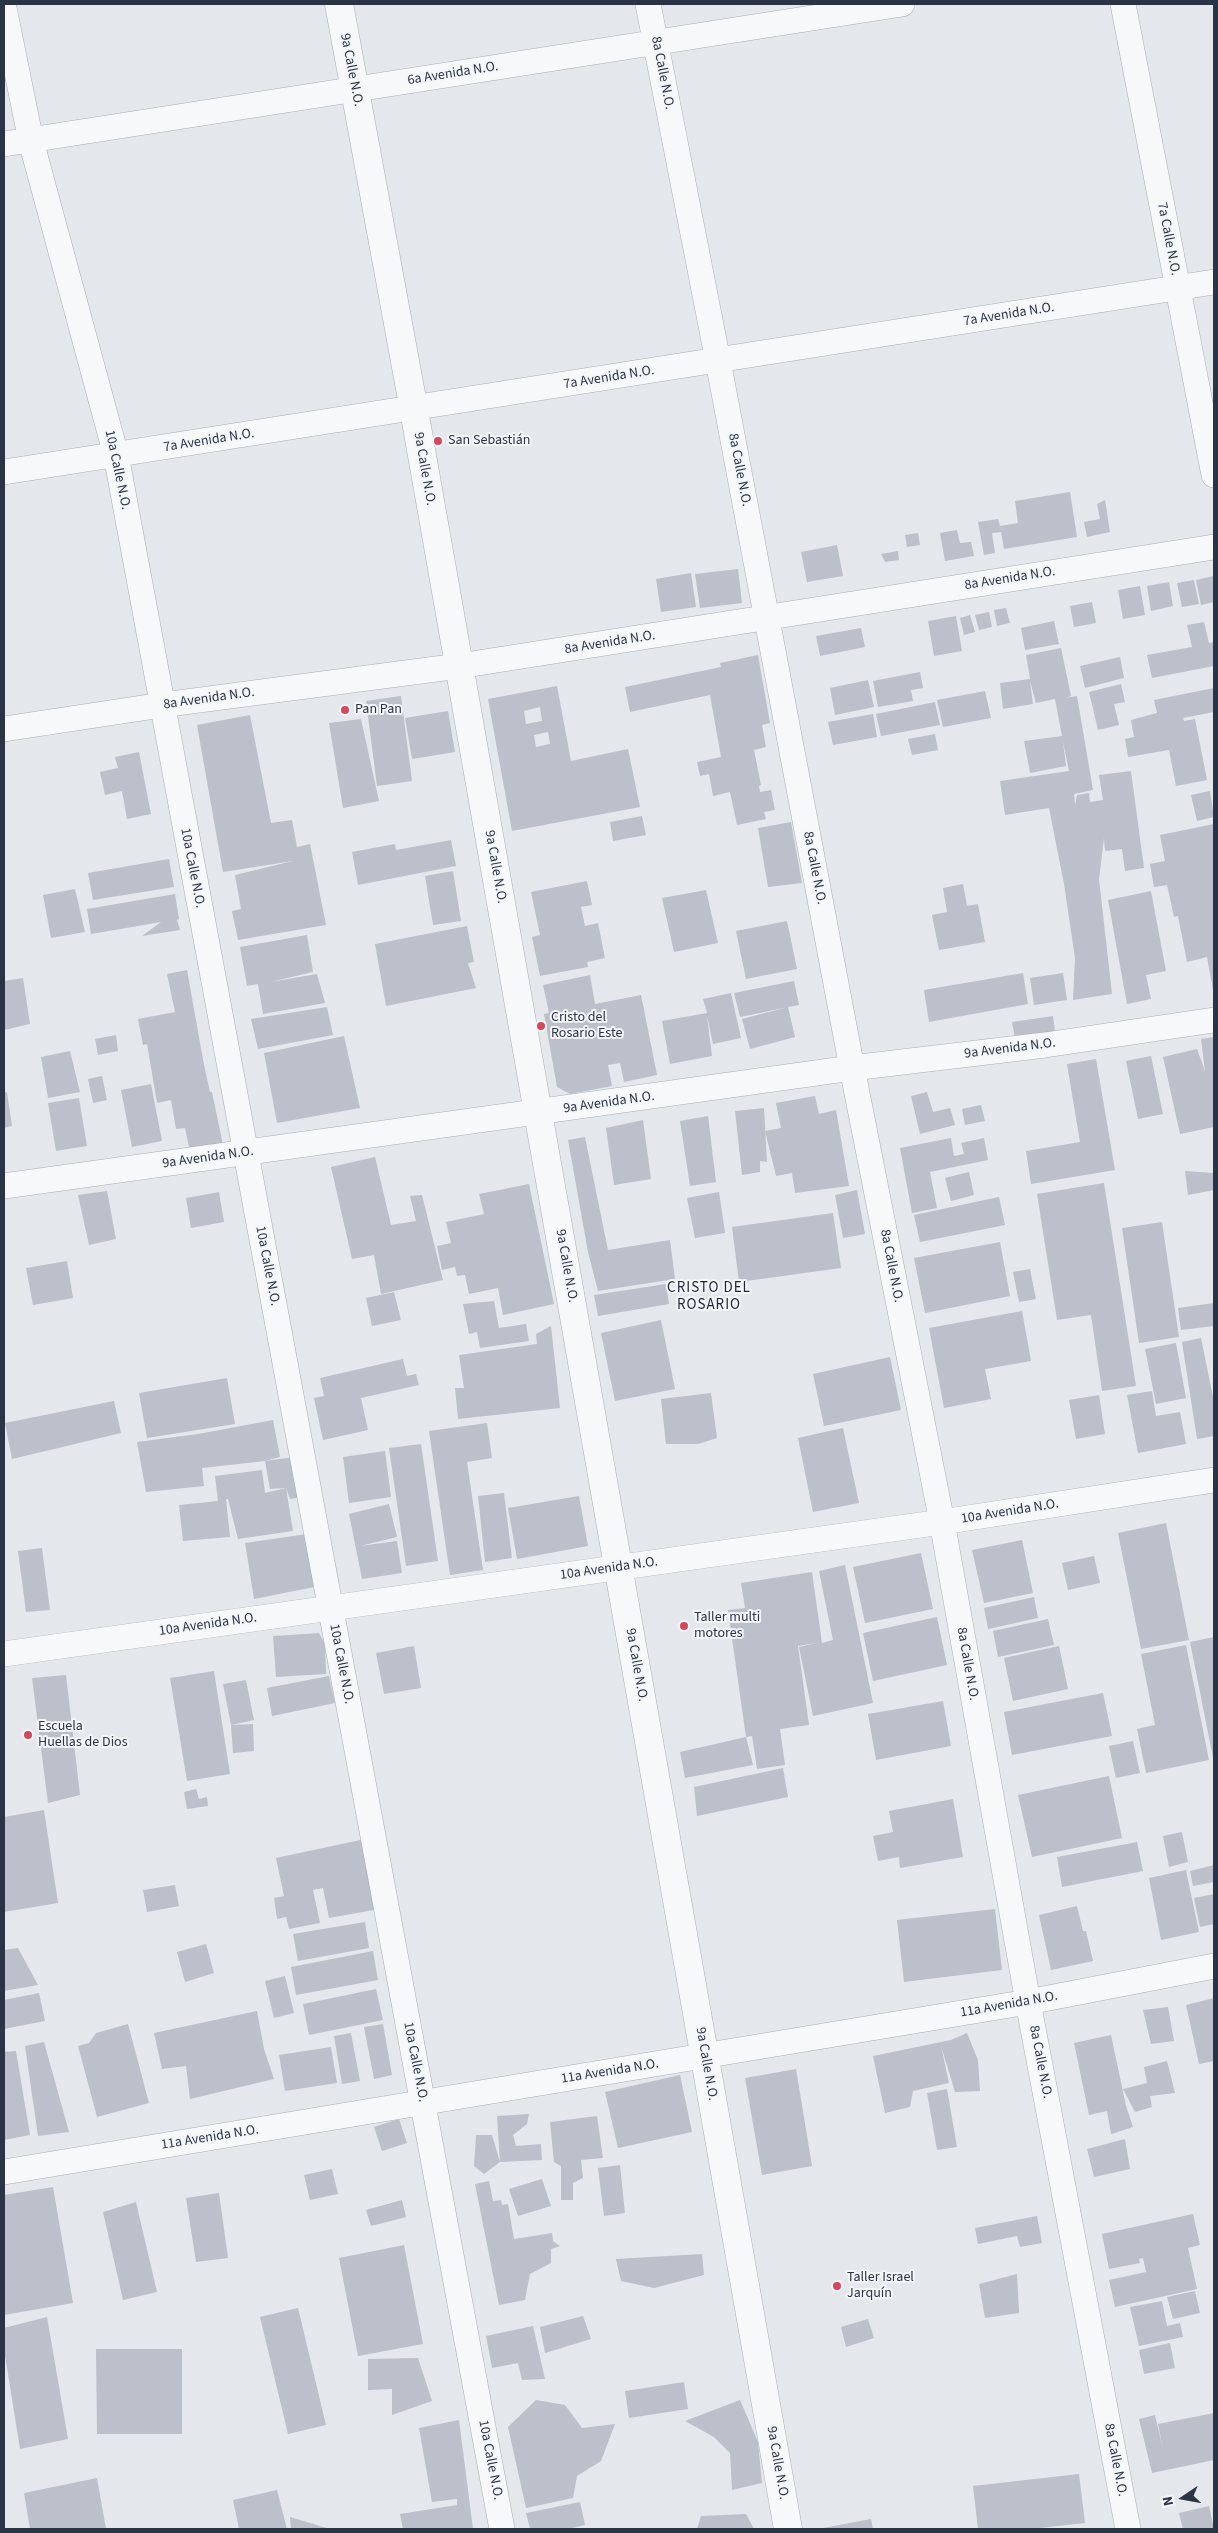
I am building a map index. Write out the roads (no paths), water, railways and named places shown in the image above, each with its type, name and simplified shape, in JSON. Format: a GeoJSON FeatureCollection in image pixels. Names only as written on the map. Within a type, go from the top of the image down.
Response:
{"type":"FeatureCollection","features":[{"type":"Feature","properties":{"kind":"street","name":"9a Calle N.O."},"geometry":{"type":"LineString","coordinates":[[339,4],[414,410],[788,2529]]}},
{"type":"Feature","properties":{"kind":"street","name":"8a Calle N.O."},"geometry":{"type":"LineString","coordinates":[[648,4],[718,361],[852,1068],[942,1522],[1028,2002],[1128,2529]]}},
{"type":"Feature","properties":{"kind":"street","name":"6a Avenida N.O."},"geometry":{"type":"LineString","coordinates":[[4,144],[902,4]]}},
{"type":"Feature","properties":{"kind":"street","name":"7a Calle N.O."},"geometry":{"type":"LineString","coordinates":[[1123,4],[1214,475]]}},
{"type":"Feature","properties":{"kind":"street","name":"10a Calle N.O."},"geometry":{"type":"LineString","coordinates":[[4,8],[31,141],[116,455],[502,2529]]}},
{"type":"Feature","properties":{"kind":"street","name":"7a Avenida N.O."},"geometry":{"type":"LineString","coordinates":[[4,472],[414,410],[1214,282]]}},
{"type":"Feature","properties":{"kind":"street","name":"8a Avenida N.O."},"geometry":{"type":"LineString","coordinates":[[4,730],[162,705],[459,666],[1214,547]]}},
{"type":"Feature","properties":{"kind":"street","name":"9a Avenida N.O."},"geometry":{"type":"LineString","coordinates":[[4,1186],[852,1068],[1045,1045],[1214,1020]]}},
{"type":"Feature","properties":{"kind":"street","name":"10a Avenida N.O."},"geometry":{"type":"LineString","coordinates":[[4,1654],[942,1522],[1214,1480]]}},
{"type":"Feature","properties":{"kind":"street","name":"11a Avenida N.O."},"geometry":{"type":"LineString","coordinates":[[4,2172],[1028,2002],[1214,1966]]}},
{"type":"Feature","properties":{"kind":"place","name":"San Sebastián"},"geometry":{"type":"Point","coordinates":[438,441]}},
{"type":"Feature","properties":{"kind":"place","name":"Pan Pan"},"geometry":{"type":"Point","coordinates":[345,710]}},
{"type":"Feature","properties":{"kind":"place","name":"Cristo del Rosario Este"},"geometry":{"type":"Point","coordinates":[541,1026]}},
{"type":"Feature","properties":{"kind":"place","name":"Taller multi motores"},"geometry":{"type":"Point","coordinates":[684,1626]}},
{"type":"Feature","properties":{"kind":"place","name":"Escuela Huellas de Dios"},"geometry":{"type":"Point","coordinates":[28,1735]}},
{"type":"Feature","properties":{"kind":"place","name":"Taller Israel Jarquín"},"geometry":{"type":"Point","coordinates":[837,2286]}},
{"type":"Feature","properties":{"kind":"district","name":"CRISTO DEL ROSARIO"},"geometry":{"type":"Point","coordinates":[709,1298]}}]}
